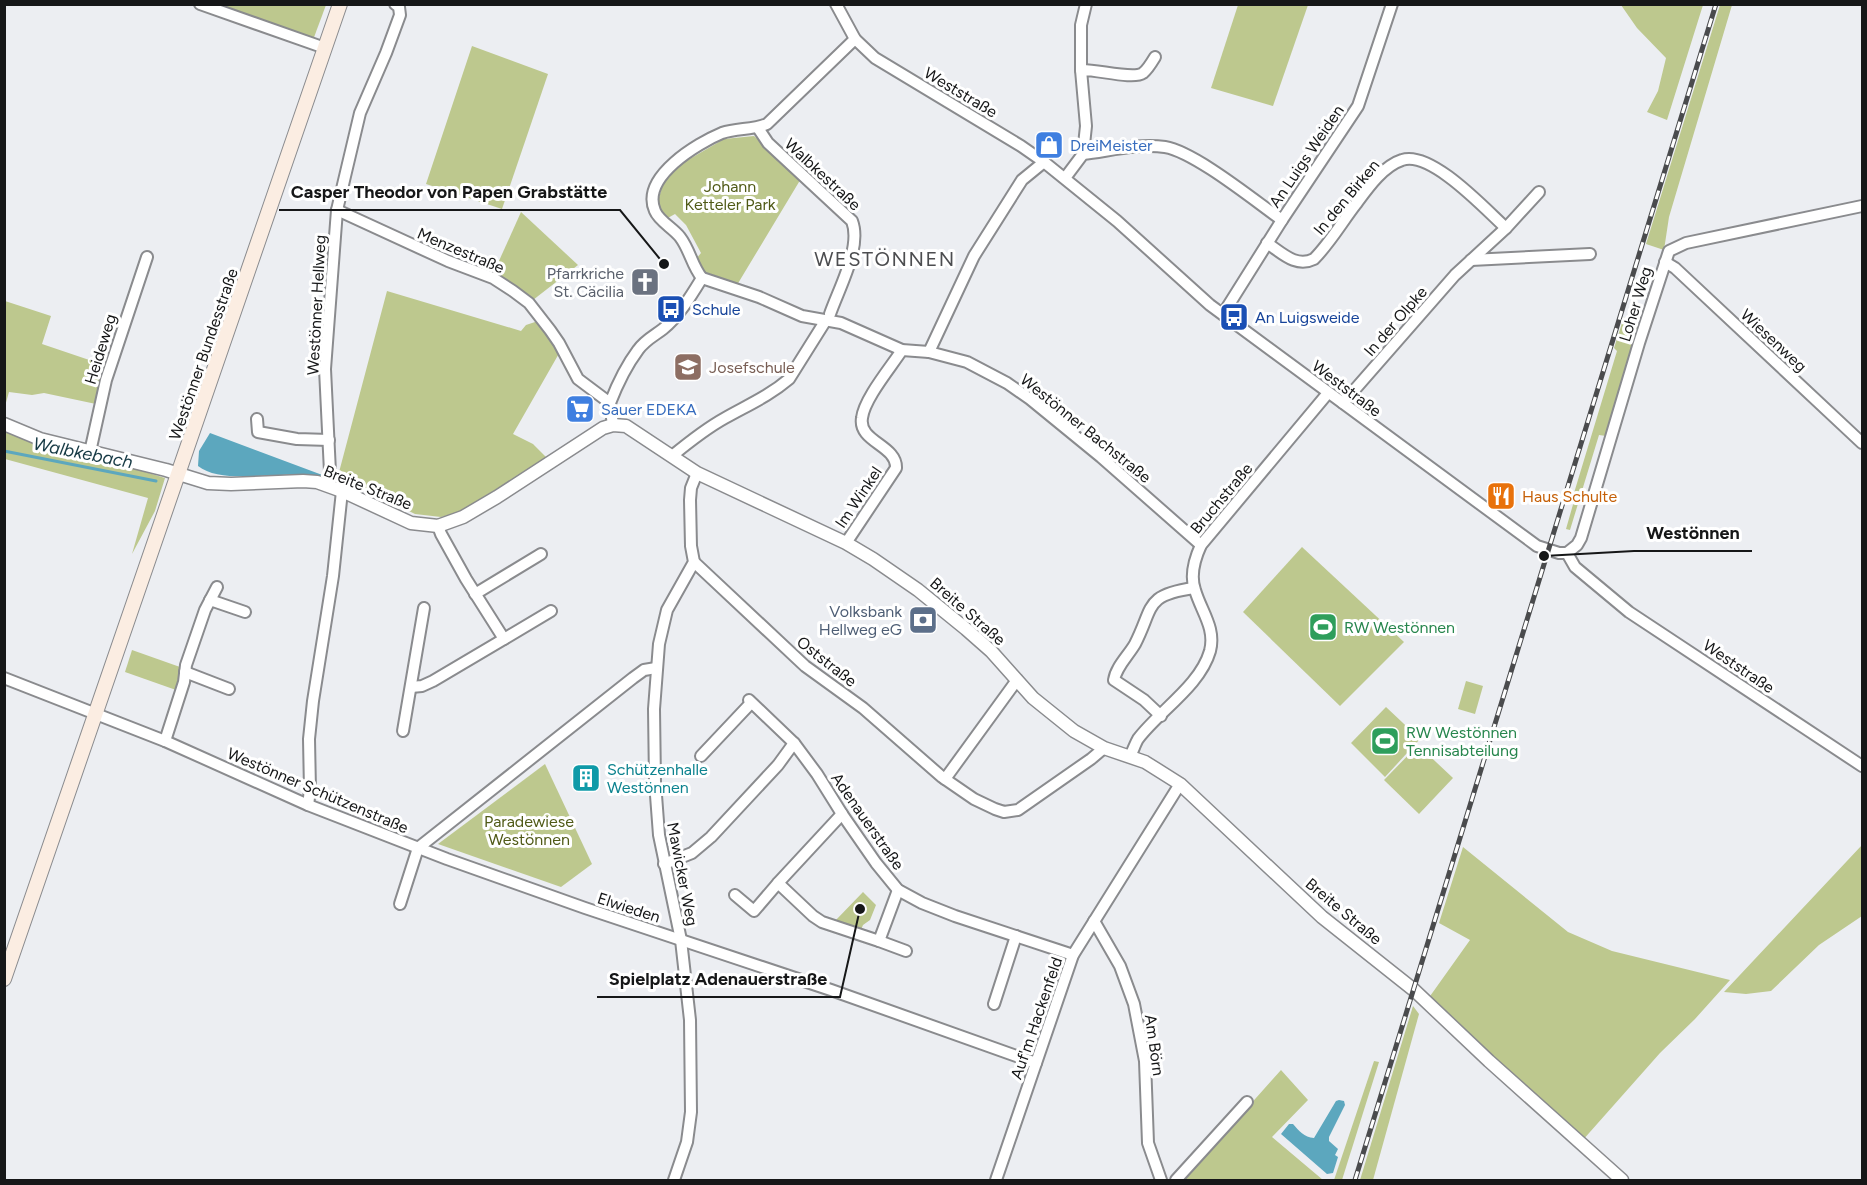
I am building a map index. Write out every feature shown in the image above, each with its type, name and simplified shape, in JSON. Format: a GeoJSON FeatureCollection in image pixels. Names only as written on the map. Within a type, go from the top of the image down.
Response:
{"type":"FeatureCollection","features":[{"type":"Feature","properties":{"kind":"main road","name":"Westönner Bundesstraße"},"geometry":{"type":"LineString","coordinates":[[4,979],[180,474],[340,4]]}},
{"type":"Feature","properties":{"kind":"street"},"geometry":{"type":"LineString","coordinates":[[200,4],[325,48]]}},
{"type":"Feature","properties":{"kind":"street","name":"Westönner Hellweg"},"geometry":{"type":"LineString","coordinates":[[328,485],[330,472],[325,369],[338,210],[360,113],[400,15],[399,7],[395,4]]}},
{"type":"Feature","properties":{"kind":"street","name":"Weststraße"},"geometry":{"type":"LineString","coordinates":[[836,4],[855,39],[875,58],[1022,146],[1117,221],[1222,314],[1328,393],[1537,546],[1559,553],[1567,553],[1575,567],[1629,612],[1863,766]]}},
{"type":"Feature","properties":{"kind":"street"},"geometry":{"type":"LineString","coordinates":[[1065,178],[1083,154],[1086,126],[1081,70],[1081,25],[1086,4]]}},
{"type":"Feature","properties":{"kind":"street","name":"An Luigs Weiden"},"geometry":{"type":"LineString","coordinates":[[1222,314],[1358,106],[1392,4]]}},
{"type":"Feature","properties":{"kind":"street"},"geometry":{"type":"LineString","coordinates":[[613,425],[610,403],[638,350],[646,340],[663,329],[678,314],[702,278],[696,270],[687,247],[656,214],[653,207],[653,196],[657,185],[680,156],[702,142],[723,133],[758,128],[767,124],[855,39]]}},
{"type":"Feature","properties":{"kind":"street"},"geometry":{"type":"LineString","coordinates":[[1081,70],[1092,69],[1137,76],[1145,71],[1155,57]]}},
{"type":"Feature","properties":{"kind":"street","name":"Walbkestraße"},"geometry":{"type":"LineString","coordinates":[[672,456],[724,418],[759,401],[789,379],[828,317],[854,249],[856,236],[852,221],[768,143],[758,128]]}},
{"type":"Feature","properties":{"kind":"street"},"geometry":{"type":"LineString","coordinates":[[1083,154],[1128,148],[1172,149],[1205,167],[1282,220]]}},
{"type":"Feature","properties":{"kind":"street","name":"In den Birken"},"geometry":{"type":"LineString","coordinates":[[1267,243],[1294,261],[1308,262],[1314,259],[1377,178],[1393,165],[1410,159],[1420,160],[1439,170],[1506,228]]}},
{"type":"Feature","properties":{"kind":"street"},"geometry":{"type":"LineString","coordinates":[[929,352],[974,256],[1022,180],[1044,162]]}},
{"type":"Feature","properties":{"kind":"street","name":"In der Olpke"},"geometry":{"type":"LineString","coordinates":[[1343,403],[1471,260],[1506,228],[1539,192]]}},
{"type":"Feature","properties":{"kind":"street","name":"Loher Weg"},"geometry":{"type":"LineString","coordinates":[[1567,553],[1577,545],[1581,538],[1665,262],[1670,252],[1686,243],[1863,206]]}},
{"type":"Feature","properties":{"kind":"street","name":"Menzestraße"},"geometry":{"type":"LineString","coordinates":[[338,210],[448,261],[493,278],[513,291],[529,303],[550,330],[578,379],[610,403]]}},
{"type":"Feature","properties":{"kind":"street"},"geometry":{"type":"LineString","coordinates":[[1471,260],[1590,254]]}},
{"type":"Feature","properties":{"kind":"street","name":"Heideweg"},"geometry":{"type":"LineString","coordinates":[[90,452],[106,380],[147,257]]}},
{"type":"Feature","properties":{"kind":"street","name":"Wiesenweg"},"geometry":{"type":"LineString","coordinates":[[1665,262],[1675,268],[1863,443]]}},
{"type":"Feature","properties":{"kind":"street","name":"Westönner Bachstraße"},"geometry":{"type":"LineString","coordinates":[[702,278],[759,297],[802,316],[828,317],[902,350],[929,352],[967,362],[1007,383],[1101,457],[1201,545]]}},
{"type":"Feature","properties":{"kind":"street","name":"Im Winkel"},"geometry":{"type":"LineString","coordinates":[[846,543],[896,468],[894,458],[865,431],[862,417],[868,401],[902,350]]}},
{"type":"Feature","properties":{"kind":"street","name":"Bruchstraße"},"geometry":{"type":"LineString","coordinates":[[1130,756],[1138,740],[1199,673],[1211,648],[1210,624],[1194,588],[1195,562],[1201,545],[1328,393]]}},
{"type":"Feature","properties":{"kind":"street"},"geometry":{"type":"LineString","coordinates":[[257,419],[258,432],[297,439],[329,440]]}},
{"type":"Feature","properties":{"kind":"street"},"geometry":{"type":"LineString","coordinates":[[4,424],[40,439],[180,474]]}},
{"type":"Feature","properties":{"kind":"street","name":"Breite Straße"},"geometry":{"type":"LineString","coordinates":[[180,474],[208,483],[303,481],[328,485],[411,523],[438,526],[464,517],[560,458],[598,431],[613,425],[626,426],[697,473],[846,543],[918,590],[991,651],[1033,699],[1060,721],[1104,748],[1145,762],[1180,784],[1322,917],[1414,990],[1489,1061],[1622,1180]]}},
{"type":"Feature","properties":{"kind":"street"},"geometry":{"type":"LineString","coordinates":[[694,562],[691,546],[690,500],[691,488],[697,473]]}},
{"type":"Feature","properties":{"kind":"street"},"geometry":{"type":"LineString","coordinates":[[308,805],[309,739],[313,701],[333,576],[342,491]]}},
{"type":"Feature","properties":{"kind":"street"},"geometry":{"type":"LineString","coordinates":[[438,526],[504,639]]}},
{"type":"Feature","properties":{"kind":"street"},"geometry":{"type":"LineString","coordinates":[[476,594],[541,554]]}},
{"type":"Feature","properties":{"kind":"street","name":"Mawicker Weg"},"geometry":{"type":"LineString","coordinates":[[674,1180],[689,1132],[693,1088],[690,1020],[681,940],[659,835],[655,782],[656,668],[667,610],[694,562]]}},
{"type":"Feature","properties":{"kind":"street","name":"Oststraße"},"geometry":{"type":"LineString","coordinates":[[694,562],[805,666],[863,708],[945,779],[974,799],[995,809],[1010,812],[1018,810],[1104,748]]}},
{"type":"Feature","properties":{"kind":"street"},"geometry":{"type":"LineString","coordinates":[[165,741],[205,609],[217,587]]}},
{"type":"Feature","properties":{"kind":"street"},"geometry":{"type":"LineString","coordinates":[[1161,716],[1114,680],[1115,674],[1135,644],[1152,604],[1168,594],[1194,588]]}},
{"type":"Feature","properties":{"kind":"street"},"geometry":{"type":"LineString","coordinates":[[210,600],[245,612]]}},
{"type":"Feature","properties":{"kind":"street"},"geometry":{"type":"LineString","coordinates":[[403,731],[424,608]]}},
{"type":"Feature","properties":{"kind":"street"},"geometry":{"type":"LineString","coordinates":[[411,687],[422,686],[433,681],[551,611]]}},
{"type":"Feature","properties":{"kind":"street","name":"Westönner Schützenstraße"},"geometry":{"type":"LineString","coordinates":[[4,678],[165,741],[308,805],[418,848],[644,670],[656,668]]}},
{"type":"Feature","properties":{"kind":"street"},"geometry":{"type":"LineString","coordinates":[[185,672],[229,688]]}},
{"type":"Feature","properties":{"kind":"street"},"geometry":{"type":"LineString","coordinates":[[945,779],[1017,680]]}},
{"type":"Feature","properties":{"kind":"street","name":"Adenauerstraße"},"geometry":{"type":"LineString","coordinates":[[701,756],[750,702],[794,743],[876,863],[898,890],[922,903],[955,916],[1073,955]]}},
{"type":"Feature","properties":{"kind":"street"},"geometry":{"type":"LineString","coordinates":[[664,864],[692,853],[711,837],[778,765],[794,743]]}},
{"type":"Feature","properties":{"kind":"street","name":"Auf'm Hackenfeld"},"geometry":{"type":"LineString","coordinates":[[996,1180],[1073,955],[1180,784]]}},
{"type":"Feature","properties":{"kind":"street"},"geometry":{"type":"LineString","coordinates":[[735,895],[753,911],[842,814]]}},
{"type":"Feature","properties":{"kind":"street"},"geometry":{"type":"LineString","coordinates":[[400,904],[418,848]]}},
{"type":"Feature","properties":{"kind":"street","name":"Elwieden"},"geometry":{"type":"LineString","coordinates":[[418,848],[1036,1063]]}},
{"type":"Feature","properties":{"kind":"street"},"geometry":{"type":"LineString","coordinates":[[778,883],[822,922],[906,951]]}},
{"type":"Feature","properties":{"kind":"street"},"geometry":{"type":"LineString","coordinates":[[879,941],[898,890]]}},
{"type":"Feature","properties":{"kind":"street","name":"Am Börn"},"geometry":{"type":"LineString","coordinates":[[1094,921],[1120,966],[1134,1004],[1145,1061],[1148,1143],[1161,1180]]}},
{"type":"Feature","properties":{"kind":"street"},"geometry":{"type":"LineString","coordinates":[[994,1004],[1016,936]]}},
{"type":"Feature","properties":{"kind":"street"},"geometry":{"type":"LineString","coordinates":[[1176,1180],[1248,1102]]}},
{"type":"Feature","properties":{"kind":"green space"},"geometry":{"type":"Polygon","coordinates":[[[204,5],[326,5],[313,40],[204,5]]]}},
{"type":"Feature","properties":{"kind":"green space"},"geometry":{"type":"Polygon","coordinates":[[[1238,5],[1308,5],[1273,106],[1211,88],[1238,5]]]}},
{"type":"Feature","properties":{"kind":"green space"},"geometry":{"type":"Polygon","coordinates":[[[1621,5],[1703,5],[1667,120],[1647,112],[1658,91],[1666,58],[1637,28],[1621,5]]]}},
{"type":"Feature","properties":{"kind":"green space"},"geometry":{"type":"Polygon","coordinates":[[[1720,5],[1732,5],[1669,217],[1664,250],[1646,244],[1720,5]]]}},
{"type":"Feature","properties":{"kind":"green space"},"geometry":{"type":"Polygon","coordinates":[[[472,46],[548,74],[502,209],[426,184],[472,46]]]}},
{"type":"Feature","properties":{"kind":"green space","name":"Johann Ketteler Park"},"geometry":{"type":"Polygon","coordinates":[[[754,136],[802,177],[737,285],[704,275],[696,259],[701,253],[686,225],[675,214],[666,219],[657,204],[664,181],[674,168],[724,139],[754,136]]]}},
{"type":"Feature","properties":{"kind":"green space"},"geometry":{"type":"Polygon","coordinates":[[[521,212],[578,265],[533,300],[494,272],[521,212]]]}},
{"type":"Feature","properties":{"kind":"green space"},"geometry":{"type":"Polygon","coordinates":[[[387,291],[521,331],[526,325],[538,321],[561,350],[513,434],[533,444],[548,459],[466,511],[441,517],[415,514],[338,476],[387,291]]]}},
{"type":"Feature","properties":{"kind":"green space"},"geometry":{"type":"Polygon","coordinates":[[[5,301],[51,316],[42,344],[107,366],[96,404],[44,393],[32,395],[9,392],[5,406],[5,301]]]}},
{"type":"Feature","properties":{"kind":"green space"},"geometry":{"type":"Polygon","coordinates":[[[1624,317],[1640,324],[1606,436],[1599,435],[1570,530],[1566,529],[1576,494],[1574,493],[1617,351],[1614,348],[1624,317]]]}},
{"type":"Feature","properties":{"kind":"green space"},"geometry":{"type":"Polygon","coordinates":[[[4,429],[165,478],[155,511],[132,554],[148,498],[5,459],[4,429]]]}},
{"type":"Feature","properties":{"kind":"green space","name":"RW Westönnen"},"geometry":{"type":"Polygon","coordinates":[[[1302,547],[1404,642],[1340,706],[1243,612],[1302,547]]]}},
{"type":"Feature","properties":{"kind":"green space"},"geometry":{"type":"Polygon","coordinates":[[[132,650],[180,667],[176,690],[125,672],[132,650]]]}},
{"type":"Feature","properties":{"kind":"green space"},"geometry":{"type":"Polygon","coordinates":[[[1466,681],[1483,686],[1475,714],[1458,709],[1466,681]]]}},
{"type":"Feature","properties":{"kind":"green space","name":"RW Westönnen Tennisabteilung"},"geometry":{"type":"Polygon","coordinates":[[[1386,707],[1420,739],[1385,777],[1351,743],[1386,707]]]}},
{"type":"Feature","properties":{"kind":"green space"},"geometry":{"type":"Polygon","coordinates":[[[1418,745],[1453,778],[1419,814],[1384,780],[1418,745]]]}},
{"type":"Feature","properties":{"kind":"green space","name":"Paradewiese Westönnen"},"geometry":{"type":"Polygon","coordinates":[[[545,764],[592,864],[561,887],[438,844],[545,764]]]}},
{"type":"Feature","properties":{"kind":"green space"},"geometry":{"type":"Polygon","coordinates":[[[1862,845],[1862,916],[1819,945],[1771,991],[1746,994],[1724,992],[1862,845]]]}},
{"type":"Feature","properties":{"kind":"green space"},"geometry":{"type":"Polygon","coordinates":[[[1463,847],[1568,932],[1612,951],[1730,980],[1660,1053],[1582,1141],[1428,999],[1470,940],[1439,923],[1463,847]]]}},
{"type":"Feature","properties":{"kind":"green space"},"geometry":{"type":"Polygon","coordinates":[[[863,892],[876,905],[870,920],[863,925],[861,930],[835,921],[863,892]]]}},
{"type":"Feature","properties":{"kind":"green space"},"geometry":{"type":"Polygon","coordinates":[[[1413,1006],[1419,1014],[1373,1180],[1360,1180],[1413,1006]]]}},
{"type":"Feature","properties":{"kind":"green space"},"geometry":{"type":"Polygon","coordinates":[[[1374,1061],[1379,1062],[1342,1180],[1334,1180],[1374,1061]]]}},
{"type":"Feature","properties":{"kind":"green space"},"geometry":{"type":"Polygon","coordinates":[[[1281,1070],[1308,1100],[1272,1137],[1323,1180],[1183,1180],[1281,1070]]]}},
{"type":"Feature","properties":{"kind":"water"},"geometry":{"type":"Polygon","coordinates":[[[210,433],[325,476],[293,474],[240,476],[209,472],[198,466],[199,451],[210,433]]]}},
{"type":"Feature","properties":{"kind":"water"},"geometry":{"type":"Polygon","coordinates":[[[1336,1101],[1344,1101],[1345,1105],[1329,1137],[1329,1141],[1338,1149],[1335,1155],[1338,1157],[1333,1173],[1327,1174],[1281,1134],[1289,1124],[1293,1124],[1305,1135],[1314,1138],[1336,1101]]]}},
{"type":"Feature","properties":{"kind":"waterway","name":"Walbkebach"},"geometry":{"type":"LineString","coordinates":[[4,451],[156,481]]}},
{"type":"Feature","properties":{"kind":"railway"},"geometry":{"type":"LineString","coordinates":[[1355,1180],[1716,4]]}},
{"type":"Feature","properties":{"kind":"place","name":"DreiMeister"},"geometry":{"type":"Point","coordinates":[1049,145]}},
{"type":"Feature","properties":{"kind":"place","name":"Casper Theodor von Papen Grabstätte"},"geometry":{"type":"Point","coordinates":[664,264]}},
{"type":"Feature","properties":{"kind":"place","name":"Pfarrkriche St. Cäcilia"},"geometry":{"type":"Point","coordinates":[645,282]}},
{"type":"Feature","properties":{"kind":"place","name":"Schule"},"geometry":{"type":"Point","coordinates":[671,309]}},
{"type":"Feature","properties":{"kind":"place","name":"An Luigsweide"},"geometry":{"type":"Point","coordinates":[1234,317]}},
{"type":"Feature","properties":{"kind":"place","name":"Josefschule"},"geometry":{"type":"Point","coordinates":[688,367]}},
{"type":"Feature","properties":{"kind":"place","name":"Sauer EDEKA"},"geometry":{"type":"Point","coordinates":[580,409]}},
{"type":"Feature","properties":{"kind":"place","name":"Haus Schulte"},"geometry":{"type":"Point","coordinates":[1501,496]}},
{"type":"Feature","properties":{"kind":"place","name":"Westönnen"},"geometry":{"type":"Point","coordinates":[1544,556]}},
{"type":"Feature","properties":{"kind":"place","name":"Volksbank Hellweg eG"},"geometry":{"type":"Point","coordinates":[923,620]}},
{"type":"Feature","properties":{"kind":"place","name":"RW Westönnen"},"geometry":{"type":"Point","coordinates":[1323,627]}},
{"type":"Feature","properties":{"kind":"place","name":"RW Westönnen Tennisabteilung"},"geometry":{"type":"Point","coordinates":[1385,741]}},
{"type":"Feature","properties":{"kind":"place","name":"Schützenhalle Westönnen"},"geometry":{"type":"Point","coordinates":[586,778]}},
{"type":"Feature","properties":{"kind":"place","name":"Spielplatz Adenauerstraße"},"geometry":{"type":"Point","coordinates":[860,909]}},
{"type":"Feature","properties":{"kind":"district","name":"WESTÖNNEN"},"geometry":{"type":"Point","coordinates":[885,259]}}]}
